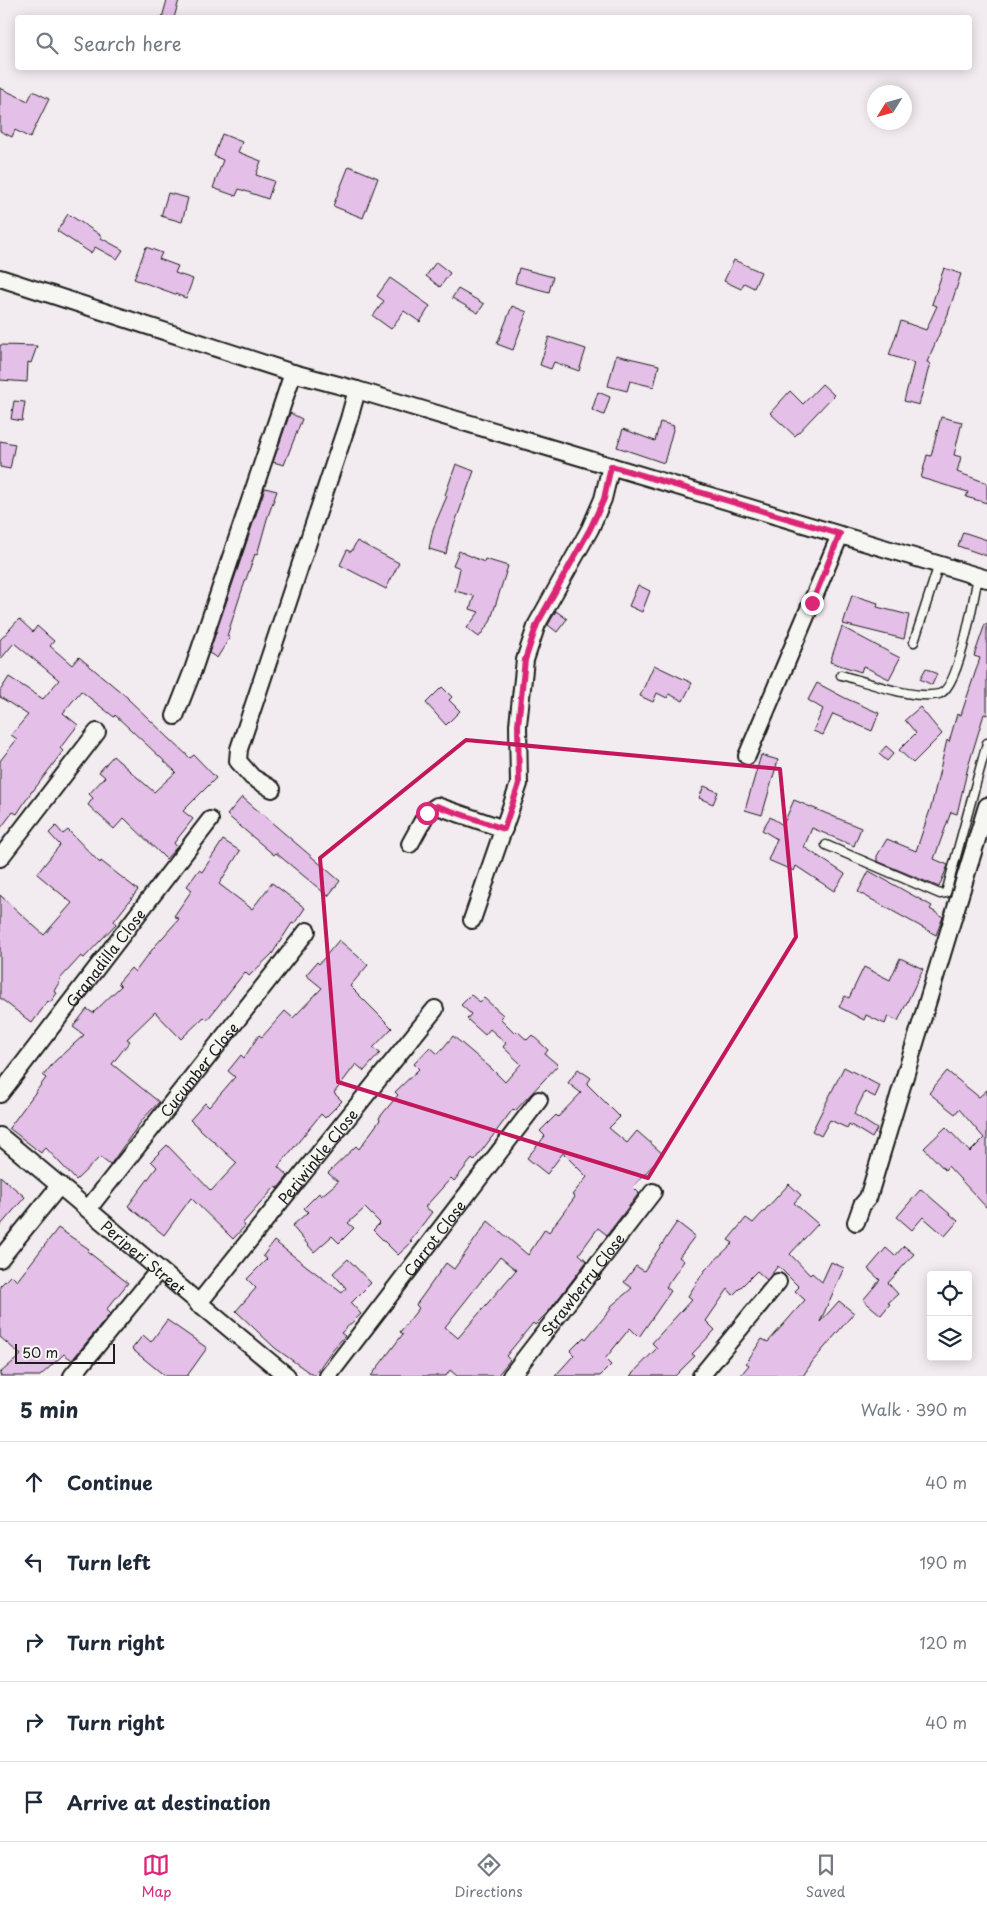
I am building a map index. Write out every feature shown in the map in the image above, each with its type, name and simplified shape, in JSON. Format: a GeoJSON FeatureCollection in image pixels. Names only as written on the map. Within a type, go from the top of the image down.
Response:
{"type":"FeatureCollection","features":[{"type":"Feature","properties":{"kind":"street"},"geometry":{"type":"LineString","coordinates":[[0,278],[293,372],[982,578]]}},
{"type":"Feature","properties":{"kind":"street"},"geometry":{"type":"LineString","coordinates":[[175,716],[193,670],[293,372]]}},
{"type":"Feature","properties":{"kind":"street"},"geometry":{"type":"LineString","coordinates":[[272,789],[252,777],[238,761],[239,748],[343,438],[357,390]]}},
{"type":"Feature","properties":{"kind":"street"},"geometry":{"type":"LineString","coordinates":[[472,920],[519,784],[518,725],[525,660],[537,624],[590,529],[604,499],[611,466]]}},
{"type":"Feature","properties":{"kind":"street"},"geometry":{"type":"LineString","coordinates":[[747,756],[840,534]]}},
{"type":"Feature","properties":{"kind":"street"},"geometry":{"type":"LineString","coordinates":[[0,858],[97,732]]}},
{"type":"Feature","properties":{"kind":"street"},"geometry":{"type":"LineString","coordinates":[[410,844],[427,813],[437,806],[504,829]]}},
{"type":"Feature","properties":{"kind":"street"},"geometry":{"type":"LineString","coordinates":[[856,1222],[862,1205],[868,1198],[987,806]]}},
{"type":"Feature","properties":{"kind":"street","name":"Granadilla Close"},"geometry":{"type":"LineString","coordinates":[[0,1094],[210,820]]}},
{"type":"Feature","properties":{"kind":"street","name":"Cucumber Close"},"geometry":{"type":"LineString","coordinates":[[88,1209],[307,931]]}},
{"type":"Feature","properties":{"kind":"street","name":"Periwinkle Close"},"geometry":{"type":"LineString","coordinates":[[198,1304],[434,1008]]}},
{"type":"Feature","properties":{"kind":"street","name":"Carrot Close"},"geometry":{"type":"LineString","coordinates":[[328,1376],[539,1100]]}},
{"type":"Feature","properties":{"kind":"street","name":"Periperi Street"},"geometry":{"type":"LineString","coordinates":[[0,1136],[198,1304],[287,1376]]}},
{"type":"Feature","properties":{"kind":"street"},"geometry":{"type":"LineString","coordinates":[[0,1259],[60,1185]]}},
{"type":"Feature","properties":{"kind":"street","name":"Strawberry Close"},"geometry":{"type":"LineString","coordinates":[[511,1376],[653,1192]]}},
{"type":"Feature","properties":{"kind":"street"},"geometry":{"type":"LineString","coordinates":[[72,1376],[159,1270]]}},
{"type":"Feature","properties":{"kind":"street"},"geometry":{"type":"LineString","coordinates":[[701,1376],[778,1282]]}},
{"type":"Feature","properties":{"kind":"lane"},"geometry":{"type":"LineString","coordinates":[[914,642],[938,564]]}},
{"type":"Feature","properties":{"kind":"lane"},"geometry":{"type":"LineString","coordinates":[[841,675],[914,694],[940,694],[950,686],[971,621],[982,578]]}},
{"type":"Feature","properties":{"kind":"lane"},"geometry":{"type":"LineString","coordinates":[[826,845],[940,894],[946,893],[987,743]]}},
{"type":"Feature","properties":{"kind":"highlighted area"},"geometry":{"type":"Polygon","coordinates":[[[466,740],[780,769],[796,937],[648,1178],[338,1082],[320,858],[466,740]]]}},
{"type":"Feature","properties":{"kind":"building"},"geometry":{"type":"Polygon","coordinates":[[[167,0],[179,0],[175,15],[163,15],[167,0]]]}},
{"type":"Feature","properties":{"kind":"building"},"geometry":{"type":"Polygon","coordinates":[[[0,88],[28,101],[33,91],[49,99],[30,138],[15,130],[12,137],[0,131],[0,88]]]}},
{"type":"Feature","properties":{"kind":"building"},"geometry":{"type":"Polygon","coordinates":[[[222,134],[242,142],[238,152],[261,161],[256,175],[274,181],[268,199],[239,189],[236,196],[213,188],[223,160],[214,156],[222,134]]]}},
{"type":"Feature","properties":{"kind":"building"},"geometry":{"type":"Polygon","coordinates":[[[349,166],[378,178],[363,218],[333,206],[349,166]]]}},
{"type":"Feature","properties":{"kind":"building"},"geometry":{"type":"Polygon","coordinates":[[[168,193],[188,198],[182,222],[161,216],[168,193]]]}},
{"type":"Feature","properties":{"kind":"building"},"geometry":{"type":"Polygon","coordinates":[[[68,214],[102,236],[101,238],[123,250],[117,259],[95,247],[91,253],[57,231],[68,214]]]}},
{"type":"Feature","properties":{"kind":"building"},"geometry":{"type":"Polygon","coordinates":[[[146,247],[162,253],[159,259],[178,266],[175,273],[193,279],[186,298],[134,279],[146,247]]]}},
{"type":"Feature","properties":{"kind":"building"},"geometry":{"type":"Polygon","coordinates":[[[734,260],[761,272],[754,288],[744,283],[741,289],[724,281],[734,260]]]}},
{"type":"Feature","properties":{"kind":"building"},"geometry":{"type":"Polygon","coordinates":[[[436,262],[450,273],[440,287],[426,276],[436,262]]]}},
{"type":"Feature","properties":{"kind":"building"},"geometry":{"type":"Polygon","coordinates":[[[519,268],[553,277],[549,292],[515,283],[519,268]]]}},
{"type":"Feature","properties":{"kind":"building"},"geometry":{"type":"Polygon","coordinates":[[[944,268],[961,274],[948,314],[927,362],[930,363],[919,405],[904,401],[914,363],[889,355],[901,321],[926,330],[937,306],[932,304],[944,268]]]}},
{"type":"Feature","properties":{"kind":"building"},"geometry":{"type":"Polygon","coordinates":[[[390,278],[430,306],[420,322],[404,311],[391,329],[373,316],[384,301],[377,296],[390,278]]]}},
{"type":"Feature","properties":{"kind":"building"},"geometry":{"type":"Polygon","coordinates":[[[458,289],[484,304],[478,313],[452,298],[458,289]]]}},
{"type":"Feature","properties":{"kind":"building"},"geometry":{"type":"Polygon","coordinates":[[[512,306],[527,312],[513,350],[497,344],[512,306]]]}},
{"type":"Feature","properties":{"kind":"building"},"geometry":{"type":"Polygon","coordinates":[[[549,337],[586,349],[579,371],[554,362],[551,369],[540,365],[549,337]]]}},
{"type":"Feature","properties":{"kind":"building"},"geometry":{"type":"Polygon","coordinates":[[[0,345],[37,346],[31,363],[28,362],[27,382],[0,380],[0,345]]]}},
{"type":"Feature","properties":{"kind":"building"},"geometry":{"type":"Polygon","coordinates":[[[616,355],[659,365],[654,387],[630,381],[627,391],[608,386],[616,355]]]}},
{"type":"Feature","properties":{"kind":"building"},"geometry":{"type":"Polygon","coordinates":[[[822,384],[834,395],[795,436],[770,413],[790,391],[803,404],[822,384]]]}},
{"type":"Feature","properties":{"kind":"building"},"geometry":{"type":"Polygon","coordinates":[[[598,392],[610,397],[604,415],[592,410],[598,392]]]}},
{"type":"Feature","properties":{"kind":"building"},"geometry":{"type":"Polygon","coordinates":[[[14,401],[25,402],[22,421],[11,419],[14,401]]]}},
{"type":"Feature","properties":{"kind":"building"},"geometry":{"type":"Polygon","coordinates":[[[290,413],[302,419],[284,465],[273,462],[290,413]]]}},
{"type":"Feature","properties":{"kind":"building"},"geometry":{"type":"Polygon","coordinates":[[[941,417],[962,422],[954,455],[961,457],[957,472],[987,483],[987,503],[966,497],[968,492],[921,478],[927,455],[931,456],[941,417]]]}},
{"type":"Feature","properties":{"kind":"building"},"geometry":{"type":"Polygon","coordinates":[[[660,422],[674,426],[664,463],[617,447],[623,429],[655,441],[660,422]]]}},
{"type":"Feature","properties":{"kind":"building"},"geometry":{"type":"Polygon","coordinates":[[[0,441],[15,444],[10,469],[0,467],[0,441]]]}},
{"type":"Feature","properties":{"kind":"building"},"geometry":{"type":"Polygon","coordinates":[[[456,464],[474,471],[449,539],[446,554],[429,549],[433,529],[447,496],[445,495],[456,464]]]}},
{"type":"Feature","properties":{"kind":"building"},"geometry":{"type":"Polygon","coordinates":[[[265,488],[277,491],[257,555],[255,554],[227,636],[230,637],[217,658],[209,653],[265,488]]]}},
{"type":"Feature","properties":{"kind":"building"},"geometry":{"type":"Polygon","coordinates":[[[963,532],[987,540],[987,556],[958,546],[963,532]]]}},
{"type":"Feature","properties":{"kind":"building"},"geometry":{"type":"Polygon","coordinates":[[[357,541],[399,563],[386,589],[340,565],[347,550],[351,552],[357,541]]]}},
{"type":"Feature","properties":{"kind":"building"},"geometry":{"type":"Polygon","coordinates":[[[459,551],[484,562],[485,559],[508,566],[490,622],[479,637],[467,628],[479,612],[470,609],[474,596],[455,591],[460,568],[453,565],[459,551]]]}},
{"type":"Feature","properties":{"kind":"building"},"geometry":{"type":"Polygon","coordinates":[[[638,585],[650,591],[642,612],[629,606],[638,585]]]}},
{"type":"Feature","properties":{"kind":"building"},"geometry":{"type":"Polygon","coordinates":[[[852,595],[878,603],[877,607],[909,615],[904,639],[843,624],[852,595]]]}},
{"type":"Feature","properties":{"kind":"building"},"geometry":{"type":"Polygon","coordinates":[[[556,611],[567,619],[557,632],[548,625],[556,611]]]}},
{"type":"Feature","properties":{"kind":"building"},"geometry":{"type":"Polygon","coordinates":[[[19,619],[33,632],[37,626],[54,641],[50,646],[72,665],[79,657],[128,698],[190,758],[194,755],[216,778],[183,811],[193,819],[174,843],[177,847],[166,859],[124,818],[114,829],[88,805],[93,798],[89,794],[105,777],[99,772],[113,756],[154,792],[176,772],[115,715],[114,717],[81,691],[63,713],[78,725],[60,748],[63,751],[17,814],[13,812],[0,829],[0,761],[17,739],[11,735],[28,715],[0,697],[0,691],[9,677],[43,699],[59,680],[14,643],[0,660],[0,640],[19,619]]]}},
{"type":"Feature","properties":{"kind":"building"},"geometry":{"type":"Polygon","coordinates":[[[985,624],[987,624],[987,715],[984,714],[968,767],[957,814],[951,812],[934,859],[948,865],[939,887],[877,861],[877,856],[887,839],[916,851],[931,807],[947,740],[949,742],[957,714],[961,715],[980,658],[974,656],[985,624]]]}},
{"type":"Feature","properties":{"kind":"building"},"geometry":{"type":"Polygon","coordinates":[[[842,627],[900,658],[889,679],[863,666],[861,672],[830,662],[842,627]]]}},
{"type":"Feature","properties":{"kind":"building"},"geometry":{"type":"Polygon","coordinates":[[[654,665],[692,683],[683,701],[669,694],[667,698],[657,693],[653,702],[640,696],[654,665]]]}},
{"type":"Feature","properties":{"kind":"building"},"geometry":{"type":"Polygon","coordinates":[[[926,668],[937,674],[932,685],[920,679],[926,668]]]}},
{"type":"Feature","properties":{"kind":"building"},"geometry":{"type":"Polygon","coordinates":[[[817,683],[879,713],[872,731],[833,714],[823,735],[813,731],[823,709],[808,700],[817,683]]]}},
{"type":"Feature","properties":{"kind":"building"},"geometry":{"type":"Polygon","coordinates":[[[442,687],[452,697],[449,700],[460,711],[446,725],[426,703],[442,687]]]}},
{"type":"Feature","properties":{"kind":"building"},"geometry":{"type":"Polygon","coordinates":[[[920,707],[942,734],[913,763],[899,750],[916,733],[905,720],[920,707]]]}},
{"type":"Feature","properties":{"kind":"building"},"geometry":{"type":"Polygon","coordinates":[[[886,746],[894,753],[887,761],[879,754],[886,746]]]}},
{"type":"Feature","properties":{"kind":"building"},"geometry":{"type":"Polygon","coordinates":[[[761,755],[778,760],[762,815],[745,810],[761,755]]]}},
{"type":"Feature","properties":{"kind":"building"},"geometry":{"type":"Polygon","coordinates":[[[704,786],[718,792],[713,804],[699,798],[704,786]]]}},
{"type":"Feature","properties":{"kind":"building"},"geometry":{"type":"Polygon","coordinates":[[[242,797],[340,881],[328,896],[276,853],[274,855],[227,815],[242,797]]]}},
{"type":"Feature","properties":{"kind":"building"},"geometry":{"type":"Polygon","coordinates":[[[794,800],[861,828],[854,846],[812,828],[804,847],[845,874],[834,891],[796,866],[794,871],[768,860],[777,839],[762,830],[770,817],[783,825],[794,800]]]}},
{"type":"Feature","properties":{"kind":"building"},"geometry":{"type":"Polygon","coordinates":[[[56,826],[63,834],[68,830],[100,863],[101,861],[138,890],[114,921],[116,924],[84,958],[81,956],[59,980],[54,991],[57,993],[50,1003],[48,1001],[32,1023],[0,998],[0,895],[44,935],[72,903],[37,874],[60,845],[49,833],[56,826]]]}},
{"type":"Feature","properties":{"kind":"building"},"geometry":{"type":"Polygon","coordinates":[[[223,840],[240,851],[219,884],[252,909],[272,883],[305,908],[294,924],[292,923],[272,954],[249,976],[245,972],[207,1020],[204,1017],[181,1039],[155,1012],[127,1039],[130,1041],[112,1064],[159,1102],[143,1119],[110,1165],[100,1157],[76,1180],[45,1147],[41,1153],[9,1128],[46,1078],[43,1076],[55,1061],[84,1035],[73,1027],[87,1009],[93,1013],[121,986],[118,983],[131,968],[135,972],[179,919],[174,916],[192,890],[187,886],[199,870],[202,872],[223,840]]]}},
{"type":"Feature","properties":{"kind":"building"},"geometry":{"type":"Polygon","coordinates":[[[869,871],[932,906],[930,909],[943,917],[936,935],[858,892],[869,871]]]}},
{"type":"Feature","properties":{"kind":"building"},"geometry":{"type":"Polygon","coordinates":[[[339,940],[368,965],[350,986],[392,1028],[373,1048],[380,1053],[364,1071],[356,1064],[334,1093],[342,1101],[325,1118],[321,1114],[278,1167],[288,1176],[277,1189],[275,1187],[243,1223],[245,1226],[233,1239],[191,1198],[164,1235],[128,1206],[157,1167],[151,1161],[167,1145],[211,1191],[237,1163],[190,1120],[205,1103],[209,1107],[235,1077],[228,1071],[241,1055],[244,1058],[259,1035],[262,1037],[285,1011],[293,1018],[322,988],[306,975],[317,962],[319,964],[339,940]]]}},
{"type":"Feature","properties":{"kind":"building"},"geometry":{"type":"Polygon","coordinates":[[[900,958],[923,969],[898,1021],[888,1016],[885,1024],[866,1015],[864,1020],[839,1007],[845,996],[849,998],[864,967],[890,980],[900,958]]]}},
{"type":"Feature","properties":{"kind":"building"},"geometry":{"type":"Polygon","coordinates":[[[471,995],[480,1002],[484,998],[503,1015],[500,1018],[515,1033],[517,1031],[527,1040],[532,1035],[548,1050],[545,1054],[558,1065],[515,1111],[513,1109],[474,1161],[472,1159],[454,1181],[451,1178],[425,1207],[432,1212],[410,1241],[412,1242],[398,1255],[373,1230],[380,1223],[365,1208],[348,1223],[354,1228],[339,1243],[332,1236],[314,1252],[292,1226],[308,1212],[304,1208],[319,1193],[321,1196],[338,1182],[328,1173],[356,1146],[359,1149],[380,1120],[379,1118],[398,1095],[395,1092],[419,1069],[414,1064],[430,1047],[438,1054],[453,1036],[505,1082],[521,1064],[503,1047],[506,1043],[490,1029],[485,1035],[467,1019],[471,1014],[461,1005],[471,995]]]}},
{"type":"Feature","properties":{"kind":"building"},"geometry":{"type":"Polygon","coordinates":[[[844,1067],[880,1086],[875,1097],[865,1092],[854,1114],[877,1129],[872,1138],[849,1124],[847,1128],[830,1120],[821,1136],[812,1131],[844,1067]]]}},
{"type":"Feature","properties":{"kind":"building"},"geometry":{"type":"Polygon","coordinates":[[[578,1069],[591,1078],[587,1084],[620,1117],[609,1128],[627,1143],[637,1131],[663,1154],[633,1187],[639,1193],[607,1235],[598,1228],[579,1254],[587,1261],[549,1311],[535,1325],[533,1323],[506,1356],[510,1360],[497,1376],[457,1376],[450,1370],[446,1376],[371,1376],[403,1334],[400,1332],[419,1308],[416,1305],[446,1263],[454,1269],[488,1221],[528,1255],[545,1229],[549,1232],[575,1197],[572,1195],[587,1177],[563,1153],[547,1174],[527,1158],[545,1136],[540,1131],[556,1115],[558,1117],[581,1093],[568,1083],[578,1069]],[[500,1257],[445,1327],[458,1338],[516,1270],[500,1257]]]}},
{"type":"Feature","properties":{"kind":"building"},"geometry":{"type":"Polygon","coordinates":[[[947,1071],[979,1097],[987,1090],[987,1208],[948,1166],[945,1170],[924,1148],[946,1127],[970,1152],[984,1138],[959,1109],[955,1114],[929,1093],[947,1071]]]}},
{"type":"Feature","properties":{"kind":"building"},"geometry":{"type":"Polygon","coordinates":[[[0,1176],[25,1197],[0,1226],[0,1176]]]}},
{"type":"Feature","properties":{"kind":"building"},"geometry":{"type":"Polygon","coordinates":[[[789,1184],[801,1195],[794,1203],[818,1224],[790,1254],[810,1275],[812,1273],[822,1282],[831,1262],[844,1268],[820,1322],[839,1301],[854,1313],[813,1361],[803,1376],[740,1376],[749,1365],[746,1363],[762,1339],[768,1342],[805,1300],[795,1291],[799,1287],[778,1266],[767,1280],[757,1271],[733,1295],[728,1289],[706,1321],[715,1330],[692,1354],[695,1356],[675,1376],[630,1376],[657,1348],[652,1343],[692,1299],[688,1296],[705,1270],[733,1243],[728,1240],[746,1218],[753,1223],[789,1184]]]}},
{"type":"Feature","properties":{"kind":"building"},"geometry":{"type":"Polygon","coordinates":[[[921,1189],[958,1221],[945,1236],[923,1217],[912,1230],[897,1217],[921,1189]]]}},
{"type":"Feature","properties":{"kind":"building"},"geometry":{"type":"Polygon","coordinates":[[[677,1222],[695,1236],[679,1257],[684,1261],[666,1287],[671,1291],[639,1337],[630,1328],[605,1359],[611,1365],[600,1376],[555,1376],[574,1355],[570,1351],[584,1337],[586,1339],[611,1309],[609,1308],[632,1288],[624,1282],[636,1266],[644,1271],[677,1222]]]}},
{"type":"Feature","properties":{"kind":"building"},"geometry":{"type":"Polygon","coordinates":[[[58,1228],[89,1249],[87,1251],[128,1283],[106,1310],[110,1314],[72,1360],[64,1354],[40,1376],[0,1376],[0,1373],[21,1355],[0,1337],[0,1286],[11,1275],[17,1281],[58,1228]]]}},
{"type":"Feature","properties":{"kind":"building"},"geometry":{"type":"Polygon","coordinates":[[[274,1241],[342,1293],[346,1288],[333,1273],[348,1259],[371,1283],[351,1303],[361,1314],[341,1333],[345,1336],[333,1349],[314,1376],[275,1348],[236,1311],[256,1288],[247,1279],[267,1259],[263,1256],[274,1241]]]}},
{"type":"Feature","properties":{"kind":"building"},"geometry":{"type":"Polygon","coordinates":[[[904,1246],[914,1254],[888,1283],[898,1294],[888,1303],[890,1304],[881,1315],[863,1300],[880,1280],[868,1269],[886,1248],[895,1256],[904,1246]]]}},
{"type":"Feature","properties":{"kind":"building"},"geometry":{"type":"Polygon","coordinates":[[[167,1320],[207,1348],[187,1376],[165,1376],[132,1349],[143,1335],[151,1342],[167,1320]]]}},
{"type":"Feature","properties":{"kind":"route"},"geometry":{"type":"LineString","coordinates":[[427,813],[437,806],[504,829],[519,784],[518,725],[525,660],[537,624],[590,529],[604,499],[611,466],[840,534],[812,603]]}}]}
